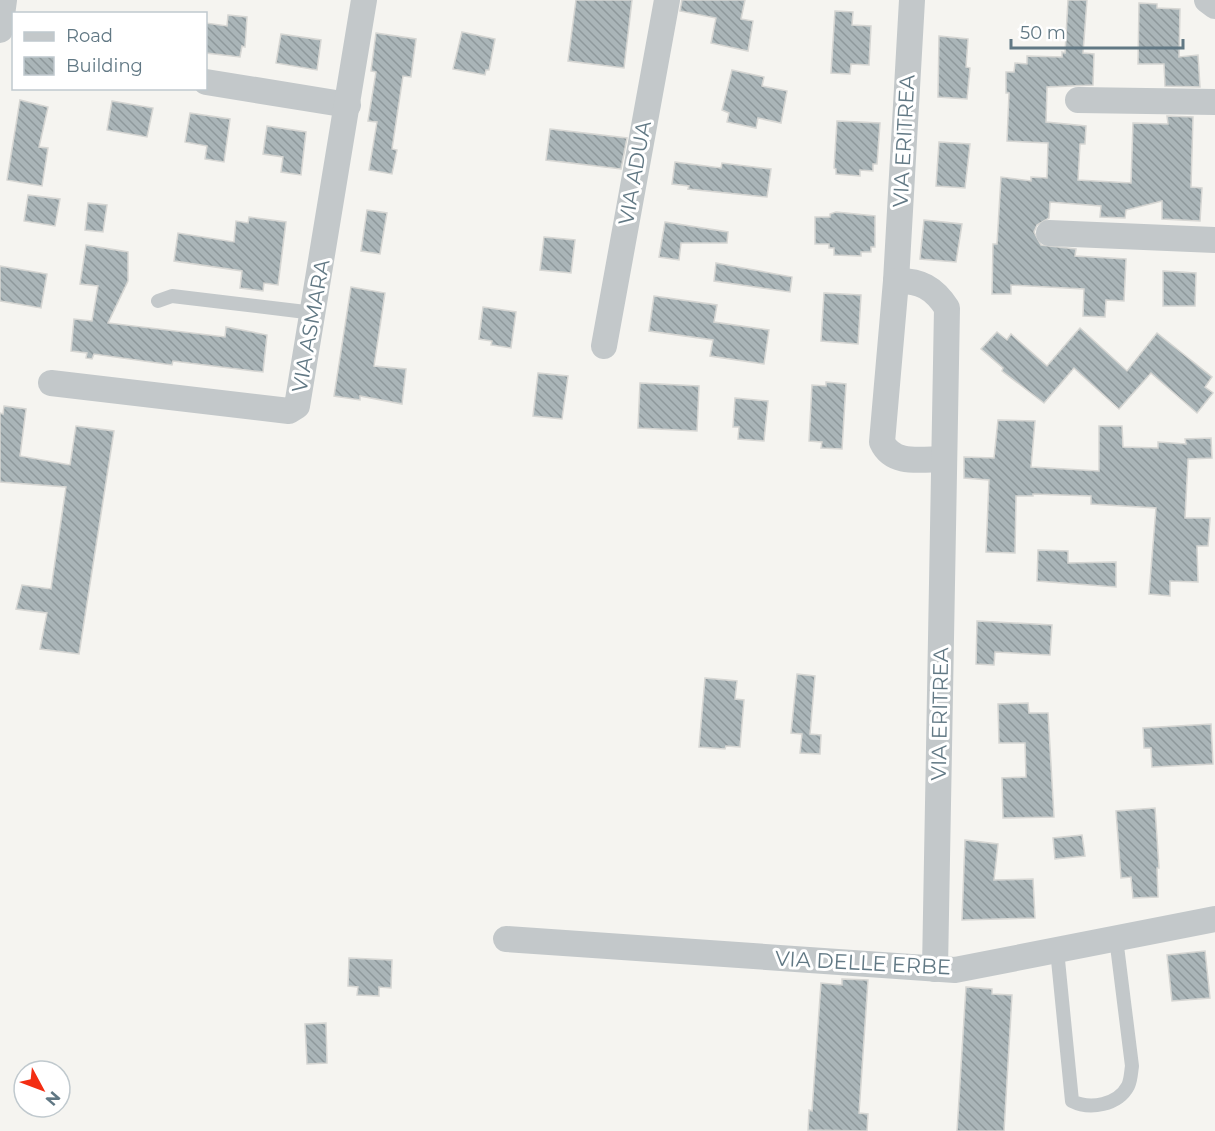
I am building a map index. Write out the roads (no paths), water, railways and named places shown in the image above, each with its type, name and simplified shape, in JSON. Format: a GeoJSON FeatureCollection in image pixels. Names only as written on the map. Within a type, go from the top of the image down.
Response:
{"type":"FeatureCollection","features":[{"type":"Feature","properties":{"kind":"street"},"geometry":{"type":"LineString","coordinates":[[0,30],[4,0]]}},
{"type":"Feature","properties":{"kind":"street","name":"VIA ASMARA"},"geometry":{"type":"LineString","coordinates":[[51,383],[289,411],[297,406],[301,394],[364,0]]}},
{"type":"Feature","properties":{"kind":"street","name":"VIA ADUA"},"geometry":{"type":"LineString","coordinates":[[604,346],[667,0]]}},
{"type":"Feature","properties":{"kind":"street","name":"VIA ERITREA"},"geometry":{"type":"LineString","coordinates":[[912,0],[896,281],[882,442],[887,453],[895,458],[944,459]]}},
{"type":"Feature","properties":{"kind":"street"},"geometry":{"type":"LineString","coordinates":[[1207,0],[1215,6]]}},
{"type":"Feature","properties":{"kind":"street"},"geometry":{"type":"LineString","coordinates":[[207,82],[348,105]]}},
{"type":"Feature","properties":{"kind":"street"},"geometry":{"type":"LineString","coordinates":[[1078,100],[1215,102]]}},
{"type":"Feature","properties":{"kind":"street"},"geometry":{"type":"LineString","coordinates":[[1049,233],[1215,240]]}},
{"type":"Feature","properties":{"kind":"street","name":"VIA ERITREA"},"geometry":{"type":"LineString","coordinates":[[896,281],[911,281],[928,286],[947,308],[935,969]]}},
{"type":"Feature","properties":{"kind":"street","name":"VIA DELLE ERBE"},"geometry":{"type":"LineString","coordinates":[[506,939],[955,970],[1215,919]]}},
{"type":"Feature","properties":{"kind":"lane"},"geometry":{"type":"LineString","coordinates":[[158,301],[172,296],[314,313]]}},
{"type":"Feature","properties":{"kind":"lane"},"geometry":{"type":"LineString","coordinates":[[1057,950],[1072,1101],[1083,1106],[1097,1106],[1118,1098],[1129,1085],[1131,1066],[1116,938]]}}]}
